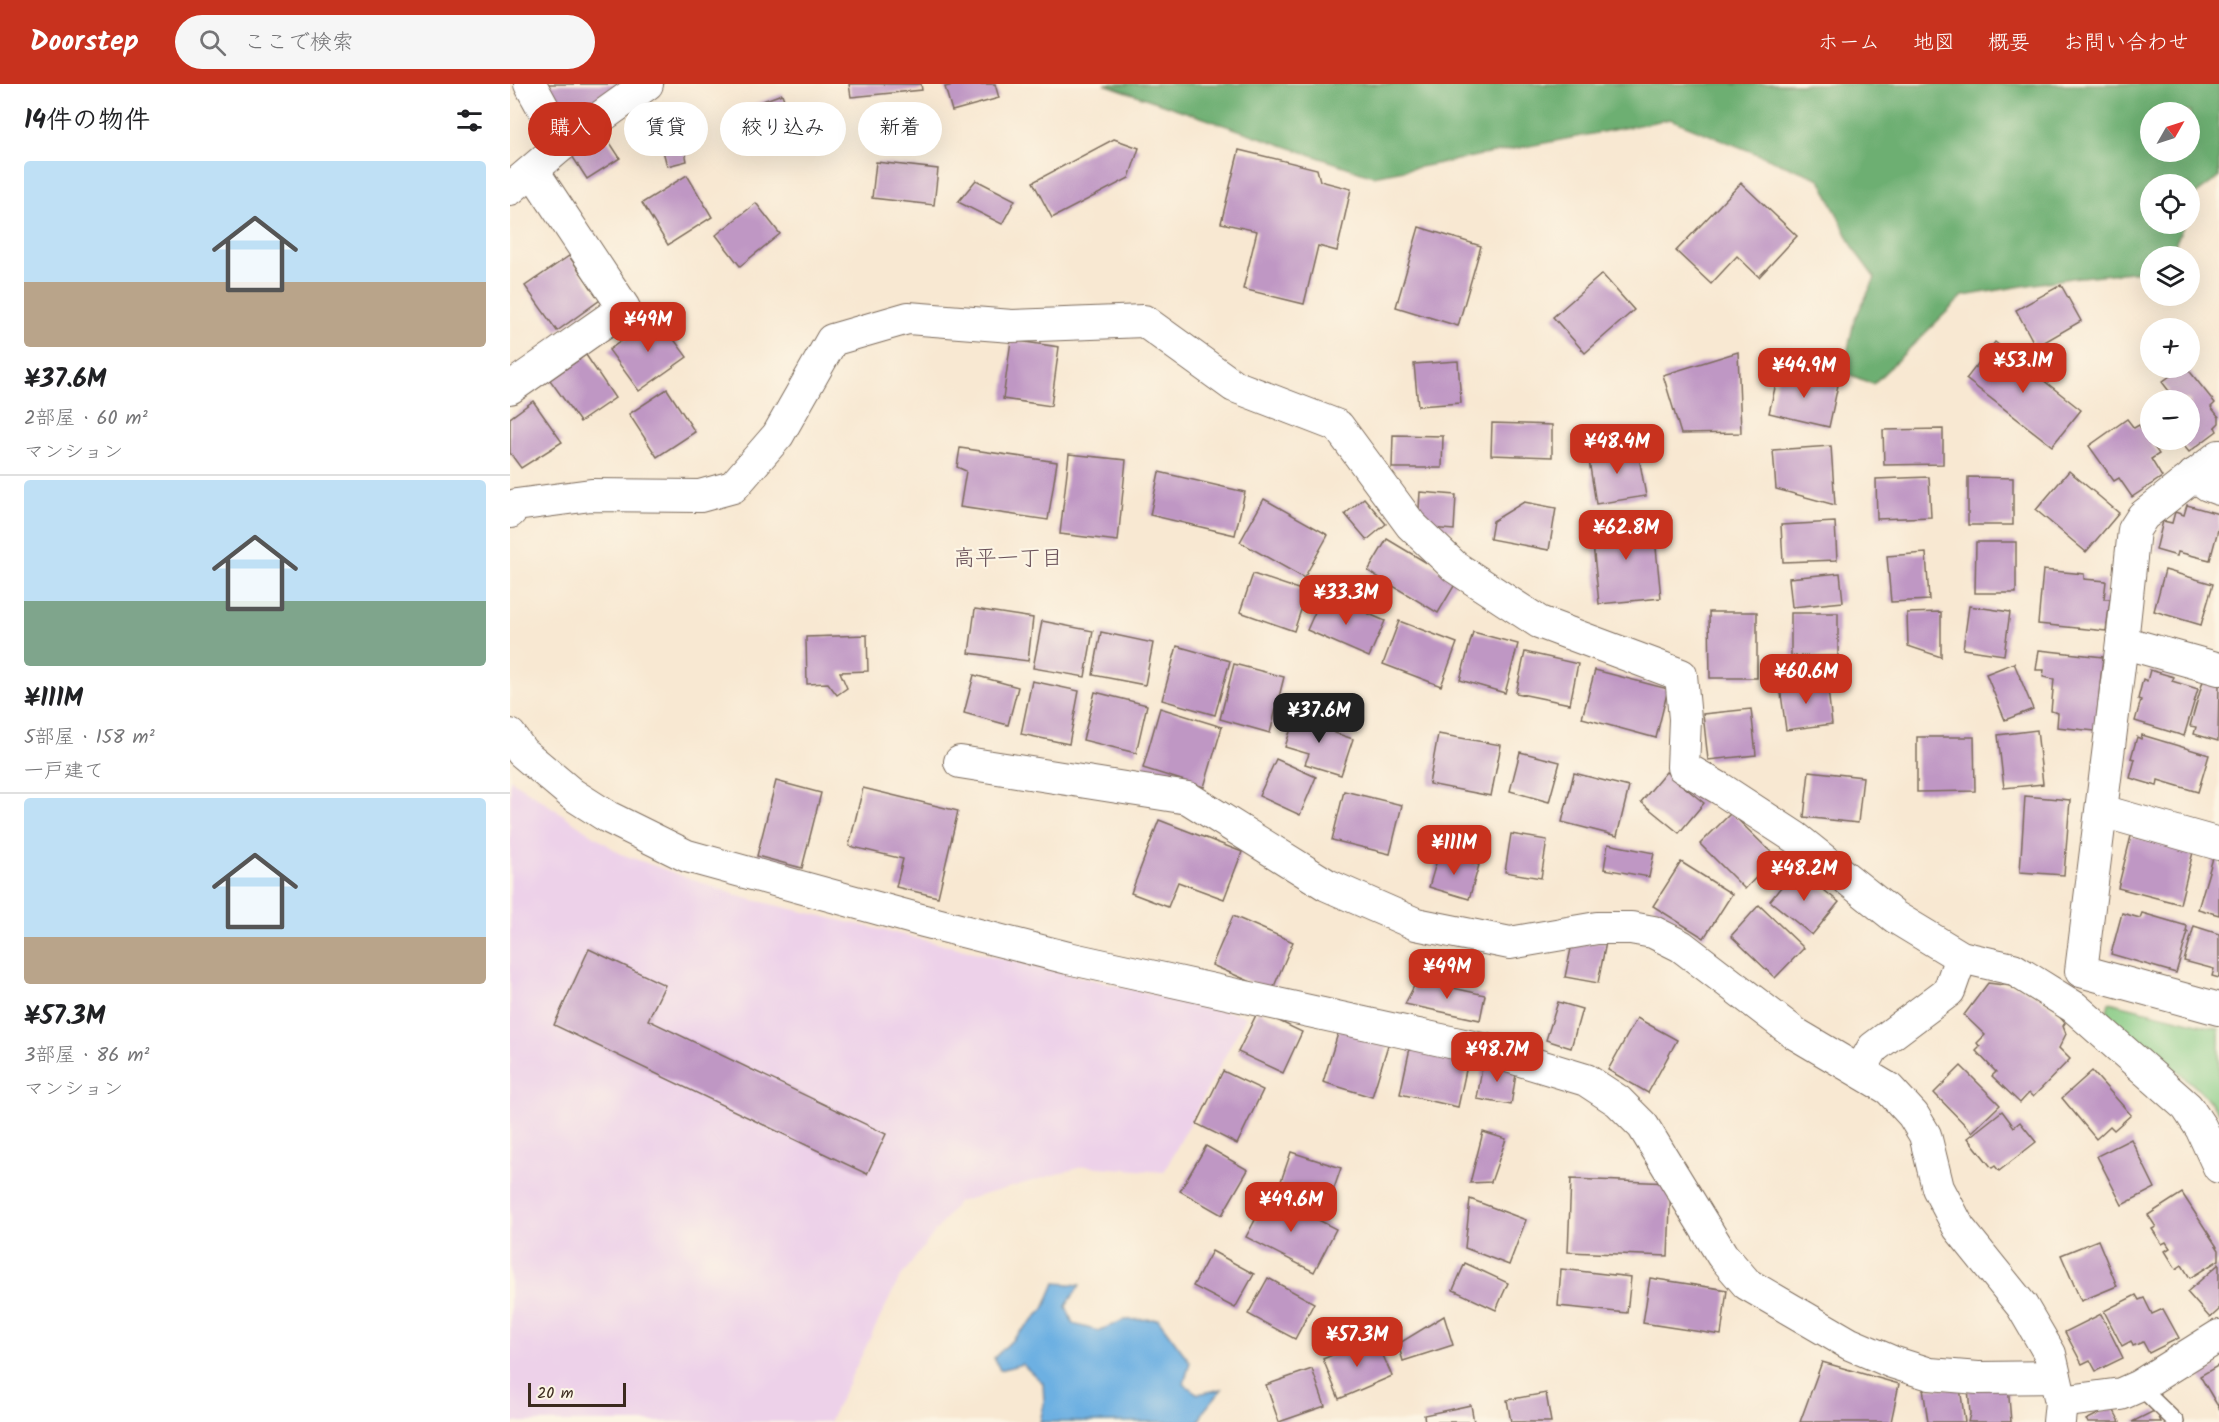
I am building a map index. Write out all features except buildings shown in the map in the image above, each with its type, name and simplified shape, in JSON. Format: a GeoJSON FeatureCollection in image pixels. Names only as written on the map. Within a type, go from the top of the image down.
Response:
{"type":"FeatureCollection","features":[{"type":"Feature","properties":{"kind":"street"},"geometry":{"type":"LineString","coordinates":[[531,84],[541,102]]}},
{"type":"Feature","properties":{"kind":"street"},"geometry":{"type":"LineString","coordinates":[[612,109],[647,84]]}},
{"type":"Feature","properties":{"kind":"street"},"geometry":{"type":"LineString","coordinates":[[510,388],[624,308],[521,180],[549,156]]}},
{"type":"Feature","properties":{"kind":"street"},"geometry":{"type":"LineString","coordinates":[[512,504],[591,495],[700,496],[733,488],[778,435],[832,340],[908,318],[1012,326],[1144,321],[1234,386],[1338,426],[1411,525],[1455,567],[1539,622],[1681,675],[1685,719],[1683,767],[1796,838],[1895,917],[1961,957],[2013,969],[2074,1007],[2187,1107],[2202,1128],[2219,1167]]}},
{"type":"Feature","properties":{"kind":"street"},"geometry":{"type":"LineString","coordinates":[[2074,1007],[2081,971],[2102,811],[2134,530],[2143,516],[2206,482],[2219,456]]}},
{"type":"Feature","properties":{"kind":"street"},"geometry":{"type":"LineString","coordinates":[[2122,642],[2219,669]]}},
{"type":"Feature","properties":{"kind":"street"},"geometry":{"type":"LineString","coordinates":[[510,735],[522,752],[572,794],[608,817],[687,856],[1068,958],[1491,1051],[1586,1080],[1618,1101],[1643,1126],[1722,1255],[1748,1284],[1850,1344],[1892,1362],[1930,1374],[1978,1378],[2058,1400],[2121,1394],[2139,1386],[2219,1336]]}},
{"type":"Feature","properties":{"kind":"street"},"geometry":{"type":"LineString","coordinates":[[960,762],[1188,798],[1327,885],[1416,924],[1510,943],[1597,928],[1630,928],[1653,932],[1681,946],[1796,1034],[1889,1089],[1913,1115],[1924,1135],[1938,1188],[1959,1228],[2022,1306],[2050,1354],[2058,1400]]}},
{"type":"Feature","properties":{"kind":"street"},"geometry":{"type":"LineString","coordinates":[[2102,811],[2219,844]]}},
{"type":"Feature","properties":{"kind":"street"},"geometry":{"type":"LineString","coordinates":[[1860,1071],[1873,1048],[1949,991],[1961,957]]}},
{"type":"Feature","properties":{"kind":"street"},"geometry":{"type":"LineString","coordinates":[[2081,971],[2219,1009]]}},
{"type":"Feature","properties":{"kind":"lane"},"geometry":{"type":"LineString","coordinates":[[2139,1386],[2176,1422]]}},
{"type":"Feature","properties":{"kind":"shaded area"},"geometry":{"type":"Polygon","coordinates":[[[510,779],[621,854],[745,898],[1246,1016],[1164,1172],[1085,1166],[958,1202],[899,1279],[829,1422],[510,1422],[510,779]]]}},
{"type":"Feature","properties":{"kind":"green space"},"geometry":{"type":"Polygon","coordinates":[[[1104,84],[2219,84],[2219,177],[2200,191],[2200,174],[2140,174],[2140,234],[2180,234],[2174,246],[2140,246],[2140,271],[2071,278],[1963,296],[1873,384],[1843,372],[1854,321],[1875,278],[1855,251],[1820,179],[1670,119],[1373,176],[1104,84]]]}},
{"type":"Feature","properties":{"kind":"green space"},"geometry":{"type":"Polygon","coordinates":[[[2109,1002],[2219,1029],[2219,1114],[2200,1091],[2186,1079],[2114,1024],[2107,1012],[2109,1002]]]}},
{"type":"Feature","properties":{"kind":"water"},"geometry":{"type":"Polygon","coordinates":[[[1055,1283],[1080,1285],[1066,1306],[1073,1324],[1098,1331],[1124,1320],[1158,1319],[1190,1362],[1184,1384],[1198,1394],[1222,1389],[1203,1412],[1199,1422],[1040,1422],[1044,1403],[1043,1383],[1022,1364],[1000,1370],[994,1358],[1044,1309],[1055,1283]]]}},
{"type":"Feature","properties":{"kind":"district","name":"高平一丁目"},"geometry":{"type":"Point","coordinates":[1008,559]}}]}
